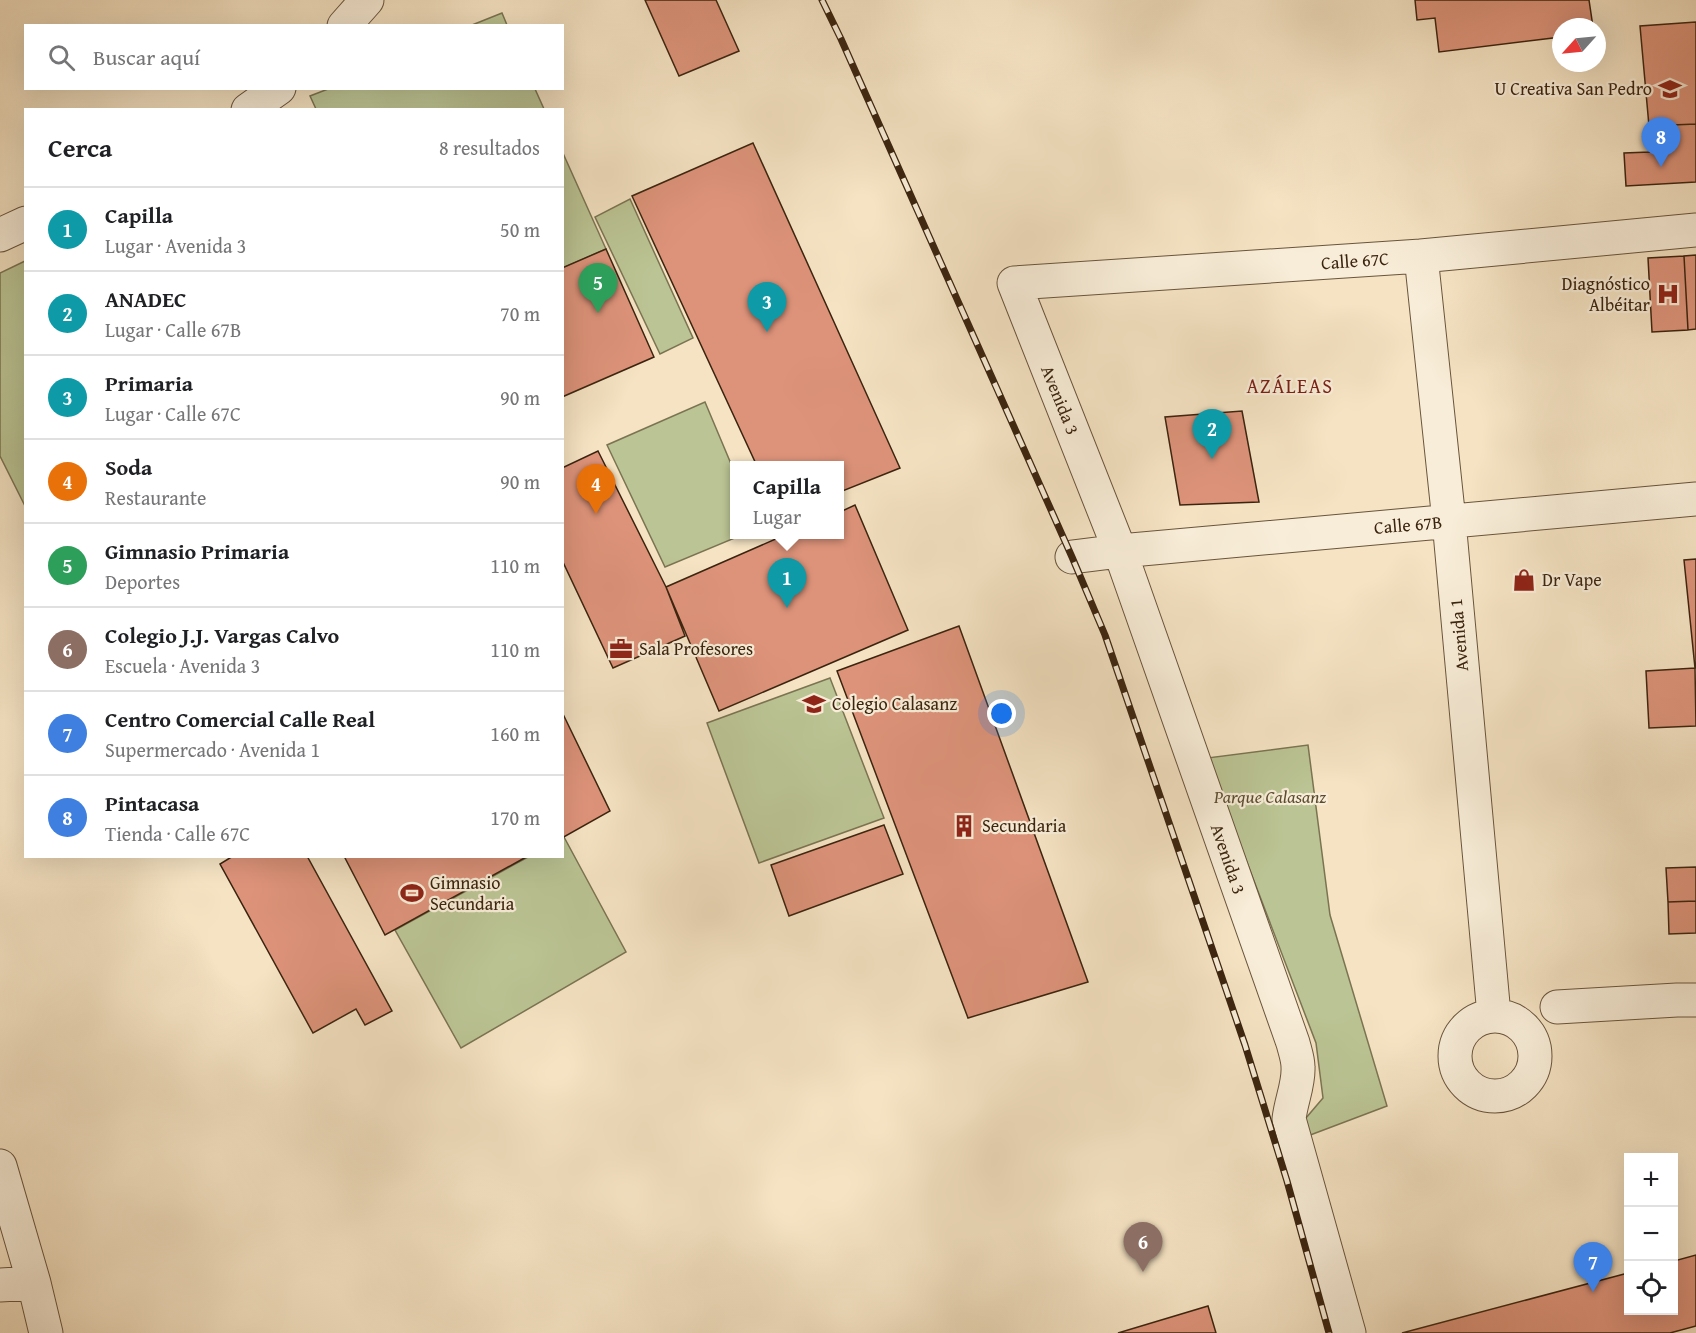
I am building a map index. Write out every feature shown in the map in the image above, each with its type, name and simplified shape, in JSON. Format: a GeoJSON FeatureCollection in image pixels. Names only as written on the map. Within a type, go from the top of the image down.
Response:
{"type":"FeatureCollection","features":[{"type":"Feature","properties":{"kind":"street"},"geometry":{"type":"LineString","coordinates":[[346,24],[367,0]]}},
{"type":"Feature","properties":{"kind":"street"},"geometry":{"type":"LineString","coordinates":[[251,108],[276,90]]}},
{"type":"Feature","properties":{"kind":"street"},"geometry":{"type":"LineString","coordinates":[[0,235],[24,224]]}},
{"type":"Feature","properties":{"kind":"street","name":"Calle 67C"},"geometry":{"type":"LineString","coordinates":[[1014,283],[1421,256],[1696,230]]}},
{"type":"Feature","properties":{"kind":"street","name":"Avenida 1"},"geometry":{"type":"LineString","coordinates":[[1421,256],[1449,521],[1494,1015]]}},
{"type":"Feature","properties":{"kind":"street","name":"Avenida 3"},"geometry":{"type":"LineString","coordinates":[[1014,283],[1120,551],[1293,1043],[1298,1066],[1297,1087],[1291,1102],[1289,1119],[1349,1333]]}},
{"type":"Feature","properties":{"kind":"street","name":"Calle 67B"},"geometry":{"type":"LineString","coordinates":[[1120,551],[1696,499]]}},
{"type":"Feature","properties":{"kind":"street"},"geometry":{"type":"LineString","coordinates":[[1072,557],[1120,551]]}},
{"type":"Feature","properties":{"kind":"street"},"geometry":{"type":"LineString","coordinates":[[1557,1007],[1696,1000]]}},
{"type":"Feature","properties":{"kind":"street"},"geometry":{"type":"LineString","coordinates":[[0,1166],[46,1333]]}},
{"type":"Feature","properties":{"kind":"street"},"geometry":{"type":"LineString","coordinates":[[0,1285],[34,1283]]}},
{"type":"Feature","properties":{"kind":"green space"},"geometry":{"type":"Polygon","coordinates":[[[502,13],[507,24],[474,24],[502,13]]]}},
{"type":"Feature","properties":{"kind":"green space"},"geometry":{"type":"Polygon","coordinates":[[[325,90],[535,90],[544,108],[316,108],[310,96],[325,90]]]}},
{"type":"Feature","properties":{"kind":"green space"},"geometry":{"type":"Polygon","coordinates":[[[564,155],[606,249],[564,268],[564,155]]]}},
{"type":"Feature","properties":{"kind":"green space"},"geometry":{"type":"Polygon","coordinates":[[[630,199],[693,338],[660,354],[595,217],[630,199]]]}},
{"type":"Feature","properties":{"kind":"green space"},"geometry":{"type":"Polygon","coordinates":[[[24,261],[24,504],[0,456],[0,273],[24,261]]]}},
{"type":"Feature","properties":{"kind":"green space"},"geometry":{"type":"Polygon","coordinates":[[[705,402],[730,461],[730,539],[732,539],[665,567],[607,445],[705,402]]]}},
{"type":"Feature","properties":{"kind":"green space"},"geometry":{"type":"Polygon","coordinates":[[[830,678],[884,818],[759,863],[707,723],[830,678]]]}},
{"type":"Feature","properties":{"kind":"green space","name":"Parque Calasanz"},"geometry":{"type":"Polygon","coordinates":[[[1308,745],[1330,915],[1387,1106],[1305,1137],[1300,1125],[1323,1098],[1316,1043],[1207,758],[1308,745]]]}},
{"type":"Feature","properties":{"kind":"green space"},"geometry":{"type":"Polygon","coordinates":[[[564,837],[626,952],[461,1048],[395,930],[526,858],[564,858],[564,837]]]}},
{"type":"Feature","properties":{"kind":"building"},"geometry":{"type":"Polygon","coordinates":[[[645,0],[716,0],[739,51],[679,76],[645,0]]]}},
{"type":"Feature","properties":{"kind":"building"},"geometry":{"type":"Polygon","coordinates":[[[1415,0],[1589,0],[1592,18],[1552,18],[1552,38],[1439,52],[1435,18],[1417,20],[1415,0]]]}},
{"type":"Feature","properties":{"kind":"building"},"geometry":{"type":"Polygon","coordinates":[[[1696,22],[1696,124],[1649,126],[1640,26],[1696,22]]]}},
{"type":"Feature","properties":{"kind":"building"},"geometry":{"type":"Polygon","coordinates":[[[1696,124],[1696,182],[1626,186],[1624,153],[1650,152],[1649,126],[1696,124]]]}},
{"type":"Feature","properties":{"kind":"building"},"geometry":{"type":"Polygon","coordinates":[[[753,143],[900,468],[844,490],[844,461],[755,461],[632,196],[753,143]]]}},
{"type":"Feature","properties":{"kind":"building"},"geometry":{"type":"Polygon","coordinates":[[[606,249],[654,357],[564,396],[564,267],[606,249]]]}},
{"type":"Feature","properties":{"kind":"building"},"geometry":{"type":"Polygon","coordinates":[[[1696,255],[1696,329],[1688,330],[1684,256],[1696,255]]]}},
{"type":"Feature","properties":{"kind":"building","name":"Diagnóstico Albéitar"},"geometry":{"type":"Polygon","coordinates":[[[1684,256],[1688,330],[1652,332],[1648,258],[1684,256]]]}},
{"type":"Feature","properties":{"kind":"building"},"geometry":{"type":"Polygon","coordinates":[[[1242,411],[1259,502],[1180,505],[1165,417],[1242,411]]]}},
{"type":"Feature","properties":{"kind":"building"},"geometry":{"type":"Polygon","coordinates":[[[598,451],[666,587],[685,636],[613,668],[564,564],[564,467],[598,451]]]}},
{"type":"Feature","properties":{"kind":"building"},"geometry":{"type":"Polygon","coordinates":[[[855,505],[908,630],[719,711],[666,587],[776,539],[844,539],[844,510],[855,505]]]}},
{"type":"Feature","properties":{"kind":"building"},"geometry":{"type":"Polygon","coordinates":[[[1696,559],[1696,668],[1695,668],[1684,560],[1696,559]]]}},
{"type":"Feature","properties":{"kind":"building","name":"Secundaria"},"geometry":{"type":"Polygon","coordinates":[[[959,626],[1088,982],[968,1018],[837,671],[959,626]]]}},
{"type":"Feature","properties":{"kind":"building"},"geometry":{"type":"Polygon","coordinates":[[[1695,668],[1696,726],[1649,728],[1646,671],[1695,668]]]}},
{"type":"Feature","properties":{"kind":"building"},"geometry":{"type":"Polygon","coordinates":[[[564,716],[610,811],[564,837],[564,716]]]}},
{"type":"Feature","properties":{"kind":"building"},"geometry":{"type":"Polygon","coordinates":[[[884,825],[903,874],[789,916],[771,865],[884,825]]]}},
{"type":"Feature","properties":{"kind":"building"},"geometry":{"type":"Polygon","coordinates":[[[230,858],[308,858],[392,1011],[365,1025],[356,1009],[313,1033],[220,864],[230,858]]]}},
{"type":"Feature","properties":{"kind":"building","name":"Gimnasio Secundaria"},"geometry":{"type":"Polygon","coordinates":[[[345,858],[524,858],[385,935],[345,858]]]}},
{"type":"Feature","properties":{"kind":"building"},"geometry":{"type":"Polygon","coordinates":[[[1696,867],[1696,901],[1668,902],[1666,868],[1696,867]]]}},
{"type":"Feature","properties":{"kind":"building"},"geometry":{"type":"Polygon","coordinates":[[[1696,901],[1696,933],[1669,934],[1668,902],[1696,901]]]}},
{"type":"Feature","properties":{"kind":"building"},"geometry":{"type":"Polygon","coordinates":[[[1696,1255],[1696,1326],[1670,1333],[1402,1333],[1624,1274],[1624,1315],[1678,1315],[1678,1260],[1696,1255]]]}},
{"type":"Feature","properties":{"kind":"building"},"geometry":{"type":"Polygon","coordinates":[[[1208,1306],[1216,1333],[1118,1333],[1208,1306]]]}},
{"type":"Feature","properties":{"kind":"railway"},"geometry":{"type":"LineString","coordinates":[[822,0],[1105,635],[1245,1045],[1287,1181],[1329,1333]]}},
{"type":"Feature","properties":{"kind":"place","name":"U Creativa San Pedro"},"geometry":{"type":"Point","coordinates":[1670,89]}},
{"type":"Feature","properties":{"kind":"place","name":"Pintacasa"},"geometry":{"type":"Point","coordinates":[1661,167]}},
{"type":"Feature","properties":{"kind":"place","name":"Diagnóstico Albéitar"},"geometry":{"type":"Point","coordinates":[1668,294]}},
{"type":"Feature","properties":{"kind":"place","name":"Gimnasio Primaria"},"geometry":{"type":"Point","coordinates":[598,313]}},
{"type":"Feature","properties":{"kind":"place","name":"Primaria"},"geometry":{"type":"Point","coordinates":[767,332]}},
{"type":"Feature","properties":{"kind":"place","name":"ANADEC"},"geometry":{"type":"Point","coordinates":[1212,459]}},
{"type":"Feature","properties":{"kind":"place","name":"Soda"},"geometry":{"type":"Point","coordinates":[596,514]}},
{"type":"Feature","properties":{"kind":"place","name":"Dr Vape"},"geometry":{"type":"Point","coordinates":[1524,580]}},
{"type":"Feature","properties":{"kind":"place","name":"Capilla"},"geometry":{"type":"Point","coordinates":[787,608]}},
{"type":"Feature","properties":{"kind":"place","name":"Sala Profesores"},"geometry":{"type":"Point","coordinates":[621,649]}},
{"type":"Feature","properties":{"kind":"place","name":"Colegio Calasanz"},"geometry":{"type":"Point","coordinates":[814,704]}},
{"type":"Feature","properties":{"kind":"place","name":"Secundaria"},"geometry":{"type":"Point","coordinates":[964,826]}},
{"type":"Feature","properties":{"kind":"place","name":"Gimnasio Secundaria"},"geometry":{"type":"Point","coordinates":[412,893]}},
{"type":"Feature","properties":{"kind":"place","name":"Colegio J.J. Vargas Calvo"},"geometry":{"type":"Point","coordinates":[1143,1272]}},
{"type":"Feature","properties":{"kind":"place","name":"Centro Comercial Calle Real"},"geometry":{"type":"Point","coordinates":[1593,1292]}},
{"type":"Feature","properties":{"kind":"district","name":"AZÁLEAS"},"geometry":{"type":"Point","coordinates":[1290,386]}}]}
